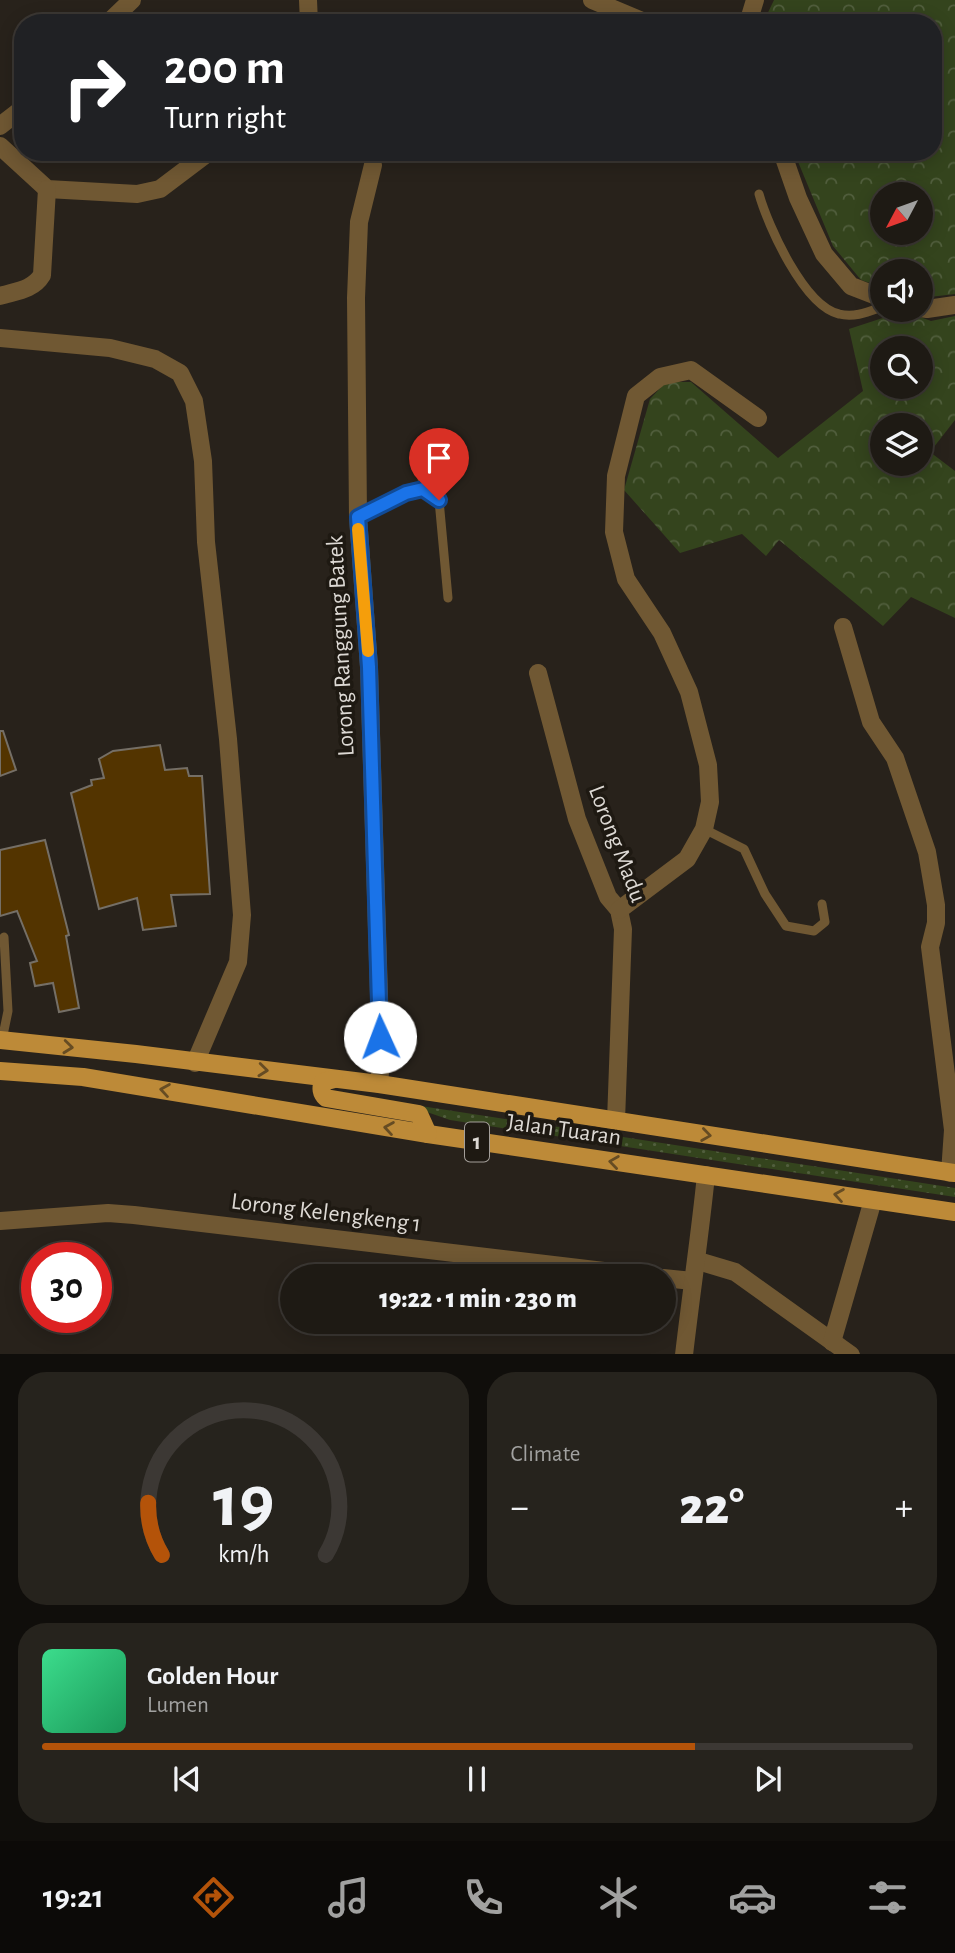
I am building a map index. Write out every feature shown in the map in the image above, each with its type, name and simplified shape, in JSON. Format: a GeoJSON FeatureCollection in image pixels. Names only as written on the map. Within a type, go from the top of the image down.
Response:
{"type":"FeatureCollection","features":[{"type":"Feature","properties":{"kind":"main road","name":"Jalan Tuaran"},"geometry":{"type":"LineString","coordinates":[[1,1040],[379,1084],[953,1173]]}},
{"type":"Feature","properties":{"kind":"main road","name":"Jalan Tuaran"},"geometry":{"type":"LineString","coordinates":[[0,1071],[83,1077],[428,1135],[955,1212]]}},
{"type":"Feature","properties":{"kind":"main road"},"geometry":{"type":"LineString","coordinates":[[334,1079],[323,1082],[322,1094],[326,1098],[419,1114],[428,1135]]}},
{"type":"Feature","properties":{"kind":"street"},"geometry":{"type":"LineString","coordinates":[[117,14],[132,0]]}},
{"type":"Feature","properties":{"kind":"street"},"geometry":{"type":"LineString","coordinates":[[592,0],[625,14]]}},
{"type":"Feature","properties":{"kind":"street"},"geometry":{"type":"LineString","coordinates":[[0,126],[14,115]]}},
{"type":"Feature","properties":{"kind":"street"},"geometry":{"type":"LineString","coordinates":[[0,146],[14,159]]}},
{"type":"Feature","properties":{"kind":"street"},"geometry":{"type":"LineString","coordinates":[[16,161],[47,189],[137,194],[160,189],[197,161]]}},
{"type":"Feature","properties":{"kind":"street"},"geometry":{"type":"LineString","coordinates":[[785,161],[798,198],[824,254],[852,286],[870,293]]}},
{"type":"Feature","properties":{"kind":"street","name":"Lorong Ranggung Batek"},"geometry":{"type":"LineString","coordinates":[[373,165],[359,222],[355,298],[358,517],[369,667],[381,1061],[379,1084]]}},
{"type":"Feature","properties":{"kind":"street"},"geometry":{"type":"LineString","coordinates":[[0,296],[30,288],[37,284],[42,275],[47,189]]}},
{"type":"Feature","properties":{"kind":"street"},"geometry":{"type":"LineString","coordinates":[[933,308],[955,305]]}},
{"type":"Feature","properties":{"kind":"street"},"geometry":{"type":"LineString","coordinates":[[0,338],[110,348],[155,359],[180,373],[194,401],[203,461],[206,542],[228,739],[242,915],[238,962],[195,1063]]}},
{"type":"Feature","properties":{"kind":"street"},"geometry":{"type":"LineString","coordinates":[[619,911],[687,859],[704,829],[710,802],[708,765],[689,692],[662,633],[626,579],[614,532],[616,476],[636,396],[660,377],[691,370],[758,418]]}},
{"type":"Feature","properties":{"kind":"street"},"geometry":{"type":"LineString","coordinates":[[843,627],[871,722],[895,758],[927,852],[936,905],[936,923],[930,947],[953,1130],[953,1173]]}},
{"type":"Feature","properties":{"kind":"street","name":"Lorong Madu"},"geometry":{"type":"LineString","coordinates":[[538,673],[577,819],[608,897],[619,911],[623,929],[616,1121]]}},
{"type":"Feature","properties":{"kind":"street"},"geometry":{"type":"LineString","coordinates":[[684,1354],[698,1261],[706,1175]]}},
{"type":"Feature","properties":{"kind":"street"},"geometry":{"type":"LineString","coordinates":[[832,1342],[873,1200]]}},
{"type":"Feature","properties":{"kind":"street","name":"Lorong Kelengkeng 1"},"geometry":{"type":"LineString","coordinates":[[0,1221],[108,1213],[134,1215],[545,1264]]}},
{"type":"Feature","properties":{"kind":"street"},"geometry":{"type":"LineString","coordinates":[[698,1261],[735,1272],[851,1354]]}},
{"type":"Feature","properties":{"kind":"street"},"geometry":{"type":"LineString","coordinates":[[676,1279],[693,1281]]}},
{"type":"Feature","properties":{"kind":"lane"},"geometry":{"type":"LineString","coordinates":[[759,194],[765,217],[794,271],[816,299],[840,314],[870,311]]}},
{"type":"Feature","properties":{"kind":"lane"},"geometry":{"type":"LineString","coordinates":[[420,451],[423,489]]}},
{"type":"Feature","properties":{"kind":"lane"},"geometry":{"type":"LineString","coordinates":[[358,517],[406,493],[423,489],[439,500],[448,598]]}},
{"type":"Feature","properties":{"kind":"lane"},"geometry":{"type":"LineString","coordinates":[[704,829],[744,849],[765,894],[786,926],[814,931],[825,922],[822,904]]}},
{"type":"Feature","properties":{"kind":"lane"},"geometry":{"type":"LineString","coordinates":[[1,1040],[8,1011],[4,937]]}},
{"type":"Feature","properties":{"kind":"green space"},"geometry":{"type":"Polygon","coordinates":[[[774,0],[955,0],[955,294],[933,297],[933,259],[870,259],[870,283],[861,280],[833,246],[798,161],[942,161],[942,14],[767,14],[774,0]]]}},
{"type":"Feature","properties":{"kind":"green space"},"geometry":{"type":"Polygon","coordinates":[[[955,316],[955,420],[933,448],[933,413],[870,413],[870,476],[933,476],[933,454],[955,471],[955,618],[911,597],[883,626],[779,540],[766,556],[742,534],[680,553],[624,490],[650,399],[666,382],[691,382],[778,458],[863,391],[849,329],[870,322],[933,322],[955,316]]]}},
{"type":"Feature","properties":{"kind":"green space"},"geometry":{"type":"Polygon","coordinates":[[[330,1092],[955,1188],[955,1197],[450,1120],[424,1111],[330,1092]]]}},
{"type":"Feature","properties":{"kind":"building"},"geometry":{"type":"Polygon","coordinates":[[[0,731],[3,731],[16,770],[0,776],[0,731]]]}},
{"type":"Feature","properties":{"kind":"building"},"geometry":{"type":"Polygon","coordinates":[[[160,745],[165,770],[187,768],[189,776],[202,776],[210,894],[171,895],[176,926],[143,930],[137,898],[99,909],[71,793],[92,785],[91,780],[104,778],[99,759],[113,751],[160,745]]]}},
{"type":"Feature","properties":{"kind":"building"},"geometry":{"type":"Polygon","coordinates":[[[45,840],[69,935],[66,936],[79,1008],[59,1012],[53,983],[35,986],[30,963],[37,961],[17,911],[0,916],[0,850],[45,840]]]}},
{"type":"Feature","properties":{"kind":"slow traffic"},"geometry":{"type":"LineString","coordinates":[[358,529],[368,651]]}},
{"type":"Feature","properties":{"kind":"route"},"geometry":{"type":"LineString","coordinates":[[380,1037],[369,667],[358,517],[406,493],[423,489],[439,500]]}}]}
